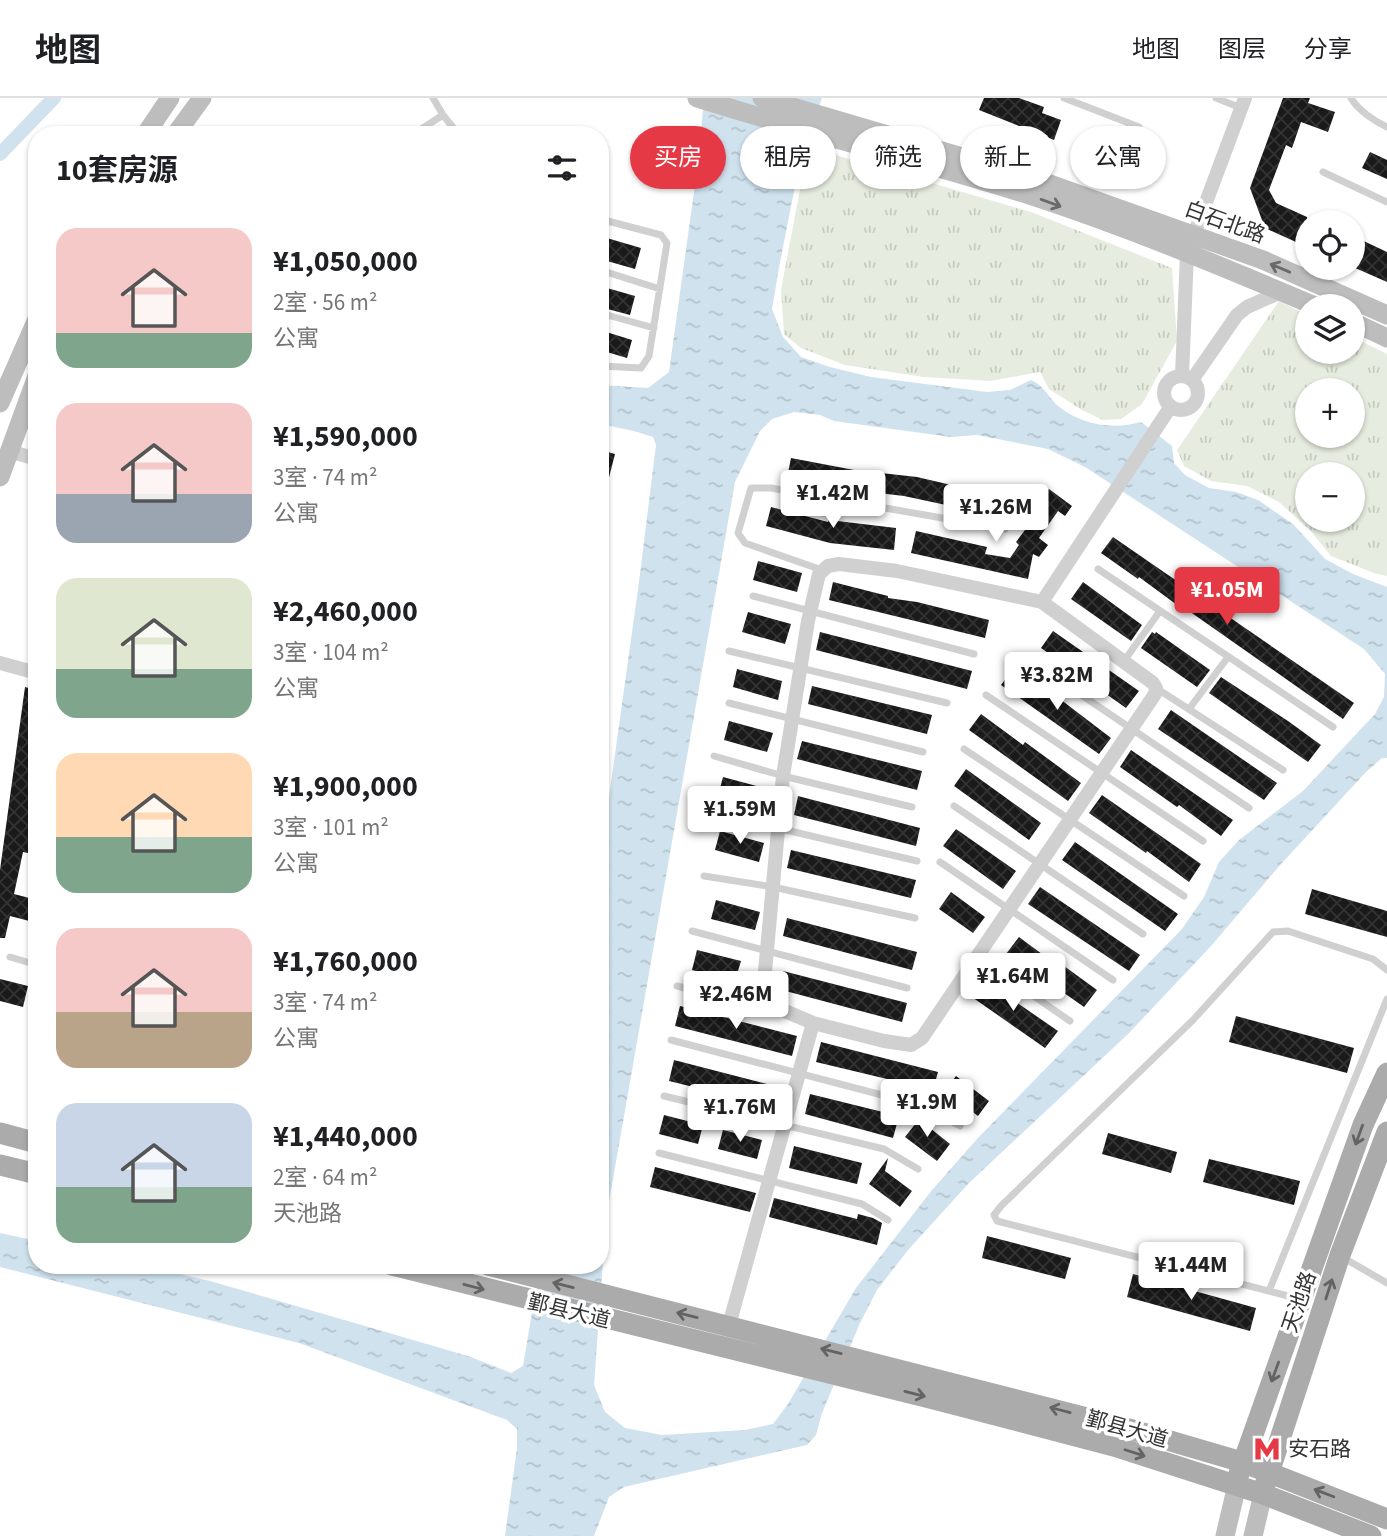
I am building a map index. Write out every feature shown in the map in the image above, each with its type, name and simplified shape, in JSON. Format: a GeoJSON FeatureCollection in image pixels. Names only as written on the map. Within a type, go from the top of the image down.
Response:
{"type":"FeatureCollection","features":[{"type":"Feature","properties":{"kind":"main road"},"geometry":{"type":"LineString","coordinates":[[151,126],[170,98]]}},
{"type":"Feature","properties":{"kind":"main road"},"geometry":{"type":"LineString","coordinates":[[182,126],[202,98]]}},
{"type":"Feature","properties":{"kind":"main road","name":"白石北路"},"geometry":{"type":"LineString","coordinates":[[762,98],[823,125],[1026,194],[1190,244],[1262,260],[1387,315]]}},
{"type":"Feature","properties":{"kind":"main road","name":"白石北路"},"geometry":{"type":"LineString","coordinates":[[700,99],[823,125]]}},
{"type":"Feature","properties":{"kind":"main road","name":"白石北路"},"geometry":{"type":"LineString","coordinates":[[1190,244],[1295,298]]}},
{"type":"Feature","properties":{"kind":"main road"},"geometry":{"type":"LineString","coordinates":[[1365,328],[1387,338]]}},
{"type":"Feature","properties":{"kind":"main road"},"geometry":{"type":"LineString","coordinates":[[0,403],[28,339]]}},
{"type":"Feature","properties":{"kind":"main road"},"geometry":{"type":"LineString","coordinates":[[0,477],[28,399]]}},
{"type":"Feature","properties":{"kind":"main road","name":"天池路"},"geometry":{"type":"LineString","coordinates":[[1225,1536],[1242,1462],[1363,1125],[1387,1073]]}},
{"type":"Feature","properties":{"kind":"main road","name":"天池路"},"geometry":{"type":"LineString","coordinates":[[1253,1536],[1262,1493],[1340,1255],[1387,1132]]}},
{"type":"Feature","properties":{"kind":"main road"},"geometry":{"type":"LineString","coordinates":[[0,1133],[28,1141]]}},
{"type":"Feature","properties":{"kind":"main road"},"geometry":{"type":"LineString","coordinates":[[0,1165],[28,1172]]}},
{"type":"Feature","properties":{"kind":"main road","name":"鄞县大道"},"geometry":{"type":"LineString","coordinates":[[426,1274],[1114,1446],[1262,1493],[1371,1536]]}},
{"type":"Feature","properties":{"kind":"main road","name":"鄞县大道"},"geometry":{"type":"LineString","coordinates":[[521,1274],[801,1343],[1126,1428],[1242,1462],[1387,1519]]}},
{"type":"Feature","properties":{"kind":"street"},"geometry":{"type":"LineString","coordinates":[[1244,103],[1190,244],[1187,378],[1198,389],[1198,395],[1193,405],[1182,410],[1171,406],[1165,398],[1165,387],[1172,379],[1187,378],[1237,314],[1281,292]]}},
{"type":"Feature","properties":{"kind":"street"},"geometry":{"type":"LineString","coordinates":[[1042,602],[1171,406]]}},
{"type":"Feature","properties":{"kind":"street"},"geometry":{"type":"LineString","coordinates":[[8,451],[28,457]]}},
{"type":"Feature","properties":{"kind":"street"},"geometry":{"type":"LineString","coordinates":[[839,564],[897,571],[1042,602],[1124,661],[1156,688],[1155,694],[1132,729],[922,1038],[911,1045],[813,1023],[766,1003],[763,993],[783,776],[811,611],[819,574],[823,570],[839,564]]}},
{"type":"Feature","properties":{"kind":"street"},"geometry":{"type":"LineString","coordinates":[[0,663],[28,671]]}},
{"type":"Feature","properties":{"kind":"street"},"geometry":{"type":"LineString","coordinates":[[729,1325],[813,1023]]}},
{"type":"Feature","properties":{"kind":"lane"},"geometry":{"type":"LineString","coordinates":[[433,98],[451,126]]}},
{"type":"Feature","properties":{"kind":"lane"},"geometry":{"type":"LineString","coordinates":[[1064,98],[1136,126]]}},
{"type":"Feature","properties":{"kind":"lane"},"geometry":{"type":"LineString","coordinates":[[1216,98],[1244,103]]}},
{"type":"Feature","properties":{"kind":"lane"},"geometry":{"type":"LineString","coordinates":[[1351,98],[1366,114],[1387,127]]}},
{"type":"Feature","properties":{"kind":"lane"},"geometry":{"type":"LineString","coordinates":[[427,126],[443,116]]}},
{"type":"Feature","properties":{"kind":"lane"},"geometry":{"type":"LineString","coordinates":[[1323,172],[1387,202]]}},
{"type":"Feature","properties":{"kind":"lane"},"geometry":{"type":"LineString","coordinates":[[609,221],[661,235],[667,243],[649,356],[641,368],[609,366]]}},
{"type":"Feature","properties":{"kind":"lane"},"geometry":{"type":"LineString","coordinates":[[609,273],[660,289]]}},
{"type":"Feature","properties":{"kind":"lane"},"geometry":{"type":"LineString","coordinates":[[609,316],[654,328]]}},
{"type":"Feature","properties":{"kind":"lane"},"geometry":{"type":"LineString","coordinates":[[823,570],[745,543],[738,533],[751,488],[771,488],[1005,529]]}},
{"type":"Feature","properties":{"kind":"lane"},"geometry":{"type":"LineString","coordinates":[[1098,569],[1333,727]]}},
{"type":"Feature","properties":{"kind":"lane"},"geometry":{"type":"LineString","coordinates":[[753,596],[974,654]]}},
{"type":"Feature","properties":{"kind":"lane"},"geometry":{"type":"LineString","coordinates":[[1124,661],[1160,611]]}},
{"type":"Feature","properties":{"kind":"lane"},"geometry":{"type":"LineString","coordinates":[[729,651],[947,703]]}},
{"type":"Feature","properties":{"kind":"lane"},"geometry":{"type":"LineString","coordinates":[[1025,657],[1249,808]]}},
{"type":"Feature","properties":{"kind":"lane"},"geometry":{"type":"LineString","coordinates":[[1189,709],[1228,657]]}},
{"type":"Feature","properties":{"kind":"lane"},"geometry":{"type":"LineString","coordinates":[[1156,688],[1283,770]]}},
{"type":"Feature","properties":{"kind":"lane"},"geometry":{"type":"LineString","coordinates":[[986,695],[1203,841]]}},
{"type":"Feature","properties":{"kind":"lane"},"geometry":{"type":"LineString","coordinates":[[729,703],[923,752]]}},
{"type":"Feature","properties":{"kind":"lane"},"geometry":{"type":"LineString","coordinates":[[964,749],[1184,896]]}},
{"type":"Feature","properties":{"kind":"lane"},"geometry":{"type":"LineString","coordinates":[[714,756],[783,776],[912,807]]}},
{"type":"Feature","properties":{"kind":"lane"},"geometry":{"type":"LineString","coordinates":[[954,806],[1143,934]]}},
{"type":"Feature","properties":{"kind":"lane"},"geometry":{"type":"LineString","coordinates":[[718,814],[917,861]]}},
{"type":"Feature","properties":{"kind":"lane"},"geometry":{"type":"LineString","coordinates":[[940,862],[1113,979]]}},
{"type":"Feature","properties":{"kind":"lane"},"geometry":{"type":"LineString","coordinates":[[704,876],[773,887],[915,918]]}},
{"type":"Feature","properties":{"kind":"lane"},"geometry":{"type":"LineString","coordinates":[[692,931],[907,988]]}},
{"type":"Feature","properties":{"kind":"lane"},"geometry":{"type":"LineString","coordinates":[[1301,1299],[997,1221],[994,1215],[1000,1206],[1193,1020],[1273,932],[1288,931],[1373,959],[1387,970]]}},
{"type":"Feature","properties":{"kind":"lane"},"geometry":{"type":"LineString","coordinates":[[10,957],[28,962]]}},
{"type":"Feature","properties":{"kind":"lane"},"geometry":{"type":"LineString","coordinates":[[977,957],[1070,1021]]}},
{"type":"Feature","properties":{"kind":"lane"},"geometry":{"type":"LineString","coordinates":[[677,986],[743,1002],[764,998]]}},
{"type":"Feature","properties":{"kind":"lane"},"geometry":{"type":"LineString","coordinates":[[1269,1291],[1387,999]]}},
{"type":"Feature","properties":{"kind":"lane"},"geometry":{"type":"LineString","coordinates":[[671,1040],[924,1106],[960,1126]]}},
{"type":"Feature","properties":{"kind":"lane"},"geometry":{"type":"LineString","coordinates":[[664,1096],[884,1149],[918,1169]]}},
{"type":"Feature","properties":{"kind":"lane"},"geometry":{"type":"LineString","coordinates":[[659,1153],[862,1204],[888,1220]]}},
{"type":"Feature","properties":{"kind":"lane"},"geometry":{"type":"LineString","coordinates":[[1340,1255],[1387,1283]]}},
{"type":"Feature","properties":{"kind":"green space"},"geometry":{"type":"Polygon","coordinates":[[[836,155],[850,159],[850,189],[946,187],[1031,212],[1172,268],[1177,341],[1142,404],[1121,419],[1103,420],[1049,389],[1040,372],[990,381],[924,377],[845,365],[801,348],[784,334],[781,290],[800,189],[836,189],[836,155]]]}},
{"type":"Feature","properties":{"kind":"green space"},"geometry":{"type":"Polygon","coordinates":[[[1279,301],[1295,309],[1295,364],[1365,364],[1365,343],[1387,354],[1387,576],[1331,556],[1312,532],[1365,532],[1365,462],[1295,462],[1295,516],[1279,502],[1247,486],[1211,481],[1184,466],[1177,450],[1279,301]]]}},
{"type":"Feature","properties":{"kind":"water"},"geometry":{"type":"Polygon","coordinates":[[[704,98],[822,98],[812,126],[740,126],[740,189],[794,189],[772,309],[783,337],[801,357],[871,377],[987,392],[1010,390],[1031,380],[1043,388],[1058,406],[1087,422],[1119,426],[1141,422],[1172,446],[1174,463],[1185,475],[1209,488],[1236,492],[1258,500],[1293,524],[1295,532],[1300,532],[1325,559],[1353,574],[1387,587],[1387,758],[1382,758],[1365,773],[1281,864],[1211,946],[1128,1034],[969,1183],[908,1250],[877,1290],[822,1413],[816,1435],[807,1445],[624,1487],[609,1497],[594,1536],[505,1536],[517,1448],[517,1429],[507,1420],[299,1343],[0,1267],[0,1233],[28,1239],[28,1274],[179,1274],[468,1356],[511,1373],[523,1366],[538,1274],[602,1274],[594,1385],[605,1412],[625,1428],[662,1435],[745,1430],[773,1424],[788,1404],[856,1288],[932,1190],[977,1139],[1182,929],[1204,897],[1219,862],[1239,840],[1303,791],[1375,714],[1384,697],[1385,674],[1364,649],[1085,467],[1048,449],[977,435],[951,437],[834,421],[820,415],[794,412],[772,419],[760,431],[735,482],[609,1202],[609,797],[656,445],[653,437],[609,426],[609,386],[648,388],[669,372],[694,189],[726,189],[726,126],[701,126],[704,98]]]}},
{"type":"Feature","properties":{"kind":"building"},"geometry":{"type":"Polygon","coordinates":[[[984,98],[1019,98],[1044,107],[1042,113],[1061,120],[1056,134],[1056,126],[1019,126],[979,110],[984,98]]]}},
{"type":"Feature","properties":{"kind":"building"},"geometry":{"type":"Polygon","coordinates":[[[1283,98],[1310,98],[1308,103],[1335,112],[1328,132],[1301,122],[1292,148],[1286,145],[1269,190],[1276,203],[1295,212],[1295,242],[1265,228],[1250,188],[1283,98]]]}},
{"type":"Feature","properties":{"kind":"building"},"geometry":{"type":"Polygon","coordinates":[[[1370,152],[1387,160],[1387,179],[1362,168],[1370,152]]]}},
{"type":"Feature","properties":{"kind":"building"},"geometry":{"type":"Polygon","coordinates":[[[609,239],[641,248],[635,269],[609,262],[609,239]]]}},
{"type":"Feature","properties":{"kind":"building"},"geometry":{"type":"Polygon","coordinates":[[[1365,242],[1387,252],[1387,282],[1365,272],[1365,242]]]}},
{"type":"Feature","properties":{"kind":"building"},"geometry":{"type":"Polygon","coordinates":[[[609,289],[635,296],[630,315],[609,309],[609,289]]]}},
{"type":"Feature","properties":{"kind":"building"},"geometry":{"type":"Polygon","coordinates":[[[609,333],[632,340],[627,358],[609,353],[609,333]]]}},
{"type":"Feature","properties":{"kind":"building"},"geometry":{"type":"Polygon","coordinates":[[[609,452],[615,454],[609,477],[609,452]]]}},
{"type":"Feature","properties":{"kind":"building"},"geometry":{"type":"Polygon","coordinates":[[[791,458],[854,470],[917,477],[1020,501],[1016,520],[904,496],[836,488],[787,478],[791,458]]]}},
{"type":"Feature","properties":{"kind":"building"},"geometry":{"type":"Polygon","coordinates":[[[1049,489],[1072,506],[1065,516],[1058,511],[1039,538],[1048,545],[1039,557],[1033,554],[1028,579],[911,553],[916,531],[987,547],[985,554],[1010,558],[1019,545],[1016,542],[1045,503],[1041,500],[1049,489]]]}},
{"type":"Feature","properties":{"kind":"building"},"geometry":{"type":"Polygon","coordinates":[[[771,507],[828,522],[896,528],[894,550],[830,543],[766,526],[771,507]]]}},
{"type":"Feature","properties":{"kind":"building"},"geometry":{"type":"Polygon","coordinates":[[[1113,537],[1354,703],[1343,719],[1101,553],[1113,537]]]}},
{"type":"Feature","properties":{"kind":"building"},"geometry":{"type":"Polygon","coordinates":[[[758,561],[802,573],[797,592],[753,580],[758,561]]]}},
{"type":"Feature","properties":{"kind":"building"},"geometry":{"type":"Polygon","coordinates":[[[833,582],[888,598],[917,602],[989,620],[985,638],[829,600],[833,582]]]}},
{"type":"Feature","properties":{"kind":"building"},"geometry":{"type":"Polygon","coordinates":[[[1083,582],[1142,625],[1131,641],[1071,599],[1083,582]]]}},
{"type":"Feature","properties":{"kind":"building"},"geometry":{"type":"Polygon","coordinates":[[[748,612],[791,624],[785,644],[742,632],[748,612]]]}},
{"type":"Feature","properties":{"kind":"building"},"geometry":{"type":"Polygon","coordinates":[[[1053,631],[1139,691],[1126,708],[1041,648],[1053,631]]]}},
{"type":"Feature","properties":{"kind":"building"},"geometry":{"type":"Polygon","coordinates":[[[820,632],[972,671],[967,689],[816,650],[820,632]]]}},
{"type":"Feature","properties":{"kind":"building"},"geometry":{"type":"Polygon","coordinates":[[[1152,632],[1156,632],[1210,670],[1197,687],[1141,648],[1152,632]]]}},
{"type":"Feature","properties":{"kind":"building"},"geometry":{"type":"Polygon","coordinates":[[[737,669],[782,681],[778,700],[733,687],[737,669]]]}},
{"type":"Feature","properties":{"kind":"building"},"geometry":{"type":"Polygon","coordinates":[[[1013,669],[1054,699],[1056,696],[1111,738],[1099,754],[1001,685],[1013,669]]]}},
{"type":"Feature","properties":{"kind":"building"},"geometry":{"type":"Polygon","coordinates":[[[1221,677],[1321,745],[1308,762],[1209,693],[1221,677]]]}},
{"type":"Feature","properties":{"kind":"building"},"geometry":{"type":"Polygon","coordinates":[[[812,686],[932,715],[927,734],[808,704],[812,686]]]}},
{"type":"Feature","properties":{"kind":"building"},"geometry":{"type":"Polygon","coordinates":[[[25,687],[28,688],[28,853],[23,852],[14,894],[28,898],[28,921],[10,916],[5,938],[0,938],[0,870],[25,687]]]}},
{"type":"Feature","properties":{"kind":"building"},"geometry":{"type":"Polygon","coordinates":[[[1171,710],[1277,783],[1264,800],[1158,729],[1171,710]]]}},
{"type":"Feature","properties":{"kind":"building"},"geometry":{"type":"Polygon","coordinates":[[[981,714],[1081,783],[1068,801],[969,730],[981,714]]]}},
{"type":"Feature","properties":{"kind":"building"},"geometry":{"type":"Polygon","coordinates":[[[729,721],[773,733],[767,752],[724,740],[729,721]]]}},
{"type":"Feature","properties":{"kind":"building"},"geometry":{"type":"Polygon","coordinates":[[[802,741],[922,771],[917,790],[797,759],[802,741]]]}},
{"type":"Feature","properties":{"kind":"building"},"geometry":{"type":"Polygon","coordinates":[[[1131,750],[1233,820],[1221,836],[1120,767],[1131,750]]]}},
{"type":"Feature","properties":{"kind":"building"},"geometry":{"type":"Polygon","coordinates":[[[966,769],[1041,823],[1029,840],[954,786],[966,769]]]}},
{"type":"Feature","properties":{"kind":"building"},"geometry":{"type":"Polygon","coordinates":[[[723,777],[768,789],[764,808],[718,796],[723,777]]]}},
{"type":"Feature","properties":{"kind":"building"},"geometry":{"type":"Polygon","coordinates":[[[1102,795],[1201,864],[1189,882],[1089,813],[1102,795]]]}},
{"type":"Feature","properties":{"kind":"building"},"geometry":{"type":"Polygon","coordinates":[[[798,796],[920,828],[916,846],[794,815],[798,796]]]}},
{"type":"Feature","properties":{"kind":"building"},"geometry":{"type":"Polygon","coordinates":[[[956,829],[1016,871],[1003,889],[943,846],[956,829]]]}},
{"type":"Feature","properties":{"kind":"building"},"geometry":{"type":"Polygon","coordinates":[[[720,831],[764,843],[759,862],[715,850],[720,831]]]}},
{"type":"Feature","properties":{"kind":"building"},"geometry":{"type":"Polygon","coordinates":[[[1075,842],[1178,914],[1165,931],[1062,860],[1075,842]]]}},
{"type":"Feature","properties":{"kind":"building"},"geometry":{"type":"Polygon","coordinates":[[[791,850],[916,880],[911,898],[787,868],[791,850]]]}},
{"type":"Feature","properties":{"kind":"building"},"geometry":{"type":"Polygon","coordinates":[[[1040,887],[1140,955],[1129,971],[1028,904],[1040,887]]]}},
{"type":"Feature","properties":{"kind":"building"},"geometry":{"type":"Polygon","coordinates":[[[1312,889],[1387,911],[1387,937],[1305,914],[1312,889]]]}},
{"type":"Feature","properties":{"kind":"building"},"geometry":{"type":"Polygon","coordinates":[[[951,892],[985,917],[973,933],[939,909],[951,892]]]}},
{"type":"Feature","properties":{"kind":"building"},"geometry":{"type":"Polygon","coordinates":[[[716,900],[760,912],[755,930],[711,919],[716,900]]]}},
{"type":"Feature","properties":{"kind":"building"},"geometry":{"type":"Polygon","coordinates":[[[787,918],[917,952],[912,970],[783,936],[787,918]]]}},
{"type":"Feature","properties":{"kind":"building"},"geometry":{"type":"Polygon","coordinates":[[[1019,937],[1062,969],[1064,966],[1097,990],[1084,1007],[1006,954],[1019,937]]]}},
{"type":"Feature","properties":{"kind":"building"},"geometry":{"type":"Polygon","coordinates":[[[697,950],[741,961],[735,981],[692,970],[697,950]]]}},
{"type":"Feature","properties":{"kind":"building"},"geometry":{"type":"Polygon","coordinates":[[[783,971],[907,1003],[902,1022],[778,989],[783,971]]]}},
{"type":"Feature","properties":{"kind":"building"},"geometry":{"type":"Polygon","coordinates":[[[981,978],[1058,1031],[1045,1048],[969,995],[981,978]]]}},
{"type":"Feature","properties":{"kind":"building"},"geometry":{"type":"Polygon","coordinates":[[[0,979],[28,986],[23,1007],[0,1001],[0,979]]]}},
{"type":"Feature","properties":{"kind":"building"},"geometry":{"type":"Polygon","coordinates":[[[680,1006],[797,1036],[792,1056],[675,1026],[680,1006]]]}},
{"type":"Feature","properties":{"kind":"building"},"geometry":{"type":"Polygon","coordinates":[[[1236,1016],[1354,1048],[1347,1073],[1229,1042],[1236,1016]]]}},
{"type":"Feature","properties":{"kind":"building"},"geometry":{"type":"Polygon","coordinates":[[[821,1042],[938,1072],[933,1090],[816,1062],[821,1042]]]}},
{"type":"Feature","properties":{"kind":"building"},"geometry":{"type":"Polygon","coordinates":[[[674,1060],[767,1084],[762,1104],[669,1081],[674,1060]]]}},
{"type":"Feature","properties":{"kind":"building"},"geometry":{"type":"Polygon","coordinates":[[[956,1076],[989,1101],[978,1116],[945,1091],[956,1076]]]}},
{"type":"Feature","properties":{"kind":"building"},"geometry":{"type":"Polygon","coordinates":[[[810,1094],[899,1116],[893,1138],[805,1114],[810,1094]]]}},
{"type":"Feature","properties":{"kind":"building"},"geometry":{"type":"Polygon","coordinates":[[[924,1113],[927,1115],[925,1124],[950,1144],[937,1161],[905,1137],[924,1113]]]}},
{"type":"Feature","properties":{"kind":"building"},"geometry":{"type":"Polygon","coordinates":[[[664,1115],[703,1125],[698,1144],[659,1134],[664,1115]]]}},
{"type":"Feature","properties":{"kind":"building"},"geometry":{"type":"Polygon","coordinates":[[[723,1130],[762,1140],[757,1159],[718,1149],[723,1130]]]}},
{"type":"Feature","properties":{"kind":"building"},"geometry":{"type":"Polygon","coordinates":[[[1108,1133],[1177,1152],[1171,1173],[1102,1154],[1108,1133]]]}},
{"type":"Feature","properties":{"kind":"building"},"geometry":{"type":"Polygon","coordinates":[[[794,1146],[862,1163],[857,1184],[789,1168],[794,1146]]]}},
{"type":"Feature","properties":{"kind":"building"},"geometry":{"type":"Polygon","coordinates":[[[888,1158],[885,1171],[912,1191],[900,1207],[869,1184],[888,1158]]]}},
{"type":"Feature","properties":{"kind":"building"},"geometry":{"type":"Polygon","coordinates":[[[1209,1159],[1300,1181],[1294,1205],[1203,1182],[1209,1159]]]}},
{"type":"Feature","properties":{"kind":"building"},"geometry":{"type":"Polygon","coordinates":[[[655,1167],[756,1193],[750,1212],[650,1187],[655,1167]]]}},
{"type":"Feature","properties":{"kind":"building"},"geometry":{"type":"Polygon","coordinates":[[[774,1198],[857,1219],[858,1214],[873,1218],[882,1223],[877,1245],[769,1217],[774,1198]]]}},
{"type":"Feature","properties":{"kind":"building"},"geometry":{"type":"Polygon","coordinates":[[[987,1236],[1071,1258],[1065,1279],[982,1258],[987,1236]]]}},
{"type":"Feature","properties":{"kind":"building"},"geometry":{"type":"Polygon","coordinates":[[[1133,1274],[1256,1308],[1250,1331],[1127,1297],[1133,1274]]]}},
{"type":"Feature","properties":{"kind":"waterway"},"geometry":{"type":"LineString","coordinates":[[0,154],[54,98]]}},
{"type":"Feature","properties":{"kind":"place","name":"安石路"},"geometry":{"type":"Point","coordinates":[1267,1449]}}]}
